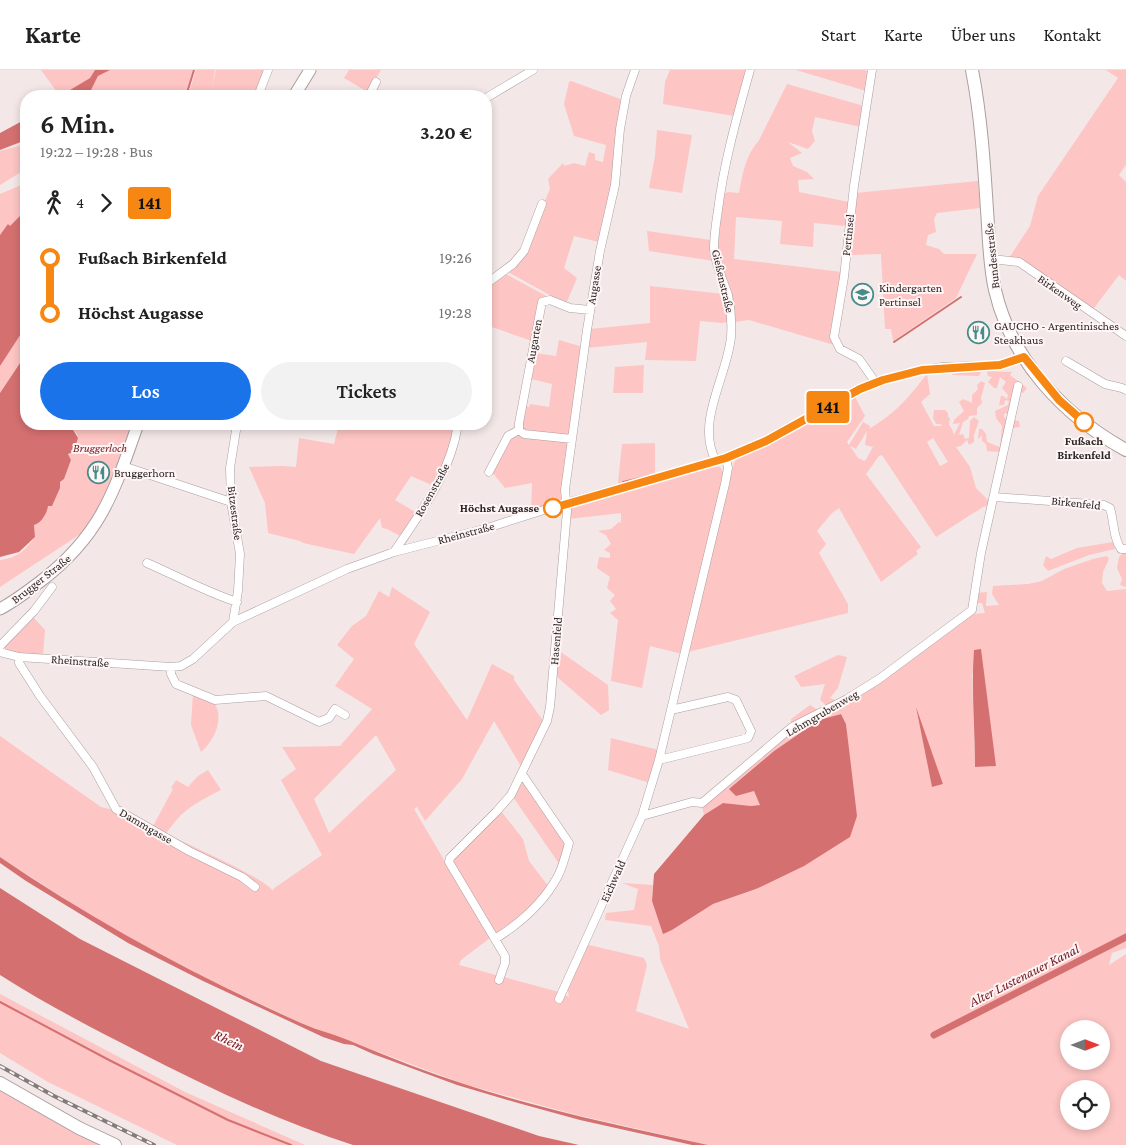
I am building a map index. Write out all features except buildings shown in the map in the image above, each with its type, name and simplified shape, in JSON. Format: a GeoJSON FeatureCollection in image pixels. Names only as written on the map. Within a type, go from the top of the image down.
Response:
{"type":"FeatureCollection","features":[{"type":"Feature","properties":{"kind":"main road"},"geometry":{"type":"LineString","coordinates":[[298,90],[310,70]]}},
{"type":"Feature","properties":{"kind":"main road","name":"Bundesstraße"},"geometry":{"type":"LineString","coordinates":[[972,70],[981,126],[995,290],[1011,336],[1042,382],[1071,412],[1099,434],[1126,450]]}},
{"type":"Feature","properties":{"kind":"main road","name":"Brugger Straße"},"geometry":{"type":"LineString","coordinates":[[0,609],[18,598],[57,568],[80,546],[99,519],[123,466],[136,430]]}},
{"type":"Feature","properties":{"kind":"main road"},"geometry":{"type":"LineString","coordinates":[[0,1083],[114,1145]]}},
{"type":"Feature","properties":{"kind":"street"},"geometry":{"type":"LineString","coordinates":[[260,90],[268,70]]}},
{"type":"Feature","properties":{"kind":"street"},"geometry":{"type":"LineString","coordinates":[[492,94],[533,70]]}},
{"type":"Feature","properties":{"kind":"street","name":"Augasse"},"geometry":{"type":"LineString","coordinates":[[566,503],[565,490],[590,310],[600,251],[615,185],[620,129],[626,96],[635,70]]}},
{"type":"Feature","properties":{"kind":"street","name":"Gießenstraße"},"geometry":{"type":"LineString","coordinates":[[716,461],[708,440],[708,429],[728,357],[732,327],[728,296],[715,256],[715,234],[726,158],[750,70]]}},
{"type":"Feature","properties":{"kind":"street","name":"Pertinsel"},"geometry":{"type":"LineString","coordinates":[[872,70],[834,337],[840,349],[860,359],[876,383]]}},
{"type":"Feature","properties":{"kind":"street"},"geometry":{"type":"LineString","coordinates":[[371,90],[376,82]]}},
{"type":"Feature","properties":{"kind":"street"},"geometry":{"type":"LineString","coordinates":[[492,280],[514,264],[524,252],[542,204]]}},
{"type":"Feature","properties":{"kind":"street","name":"Birkenweg"},"geometry":{"type":"LineString","coordinates":[[991,259],[1019,262],[1126,336]]}},
{"type":"Feature","properties":{"kind":"street","name":"Augarten"},"geometry":{"type":"LineString","coordinates":[[519,430],[542,302],[550,300],[570,308],[590,310]]}},
{"type":"Feature","properties":{"kind":"street","name":"Rheinstraße"},"geometry":{"type":"LineString","coordinates":[[0,652],[19,657],[171,667],[181,666],[193,659],[233,622],[347,569],[394,552],[484,529],[566,503],[726,458],[766,441],[852,393],[876,383],[922,370],[1000,365],[1024,357]]}},
{"type":"Feature","properties":{"kind":"street"},"geometry":{"type":"LineString","coordinates":[[1066,361],[1105,384],[1126,390]]}},
{"type":"Feature","properties":{"kind":"street"},"geometry":{"type":"LineString","coordinates":[[994,497],[1018,386]]}},
{"type":"Feature","properties":{"kind":"street","name":"Bitzestraße"},"geometry":{"type":"LineString","coordinates":[[233,622],[237,602],[240,554],[231,502],[230,458],[236,430]]}},
{"type":"Feature","properties":{"kind":"street","name":"Rosenstraße"},"geometry":{"type":"LineString","coordinates":[[394,552],[431,497],[442,476],[451,454],[457,430]]}},
{"type":"Feature","properties":{"kind":"street"},"geometry":{"type":"LineString","coordinates":[[489,472],[508,436],[519,430],[524,434],[572,439]]}},
{"type":"Feature","properties":{"kind":"street","name":"Eichwald"},"geometry":{"type":"LineString","coordinates":[[559,999],[642,816],[659,760],[725,484],[728,468],[726,458]]}},
{"type":"Feature","properties":{"kind":"street"},"geometry":{"type":"LineString","coordinates":[[123,466],[231,502]]}},
{"type":"Feature","properties":{"kind":"street","name":"Birkenfeld"},"geometry":{"type":"LineString","coordinates":[[994,497],[1104,505],[1110,508],[1114,519],[1117,543],[1121,549],[1126,549]]}},
{"type":"Feature","properties":{"kind":"street","name":"Lehmgrubenweg"},"geometry":{"type":"LineString","coordinates":[[642,816],[692,802],[702,803],[792,728],[847,699],[879,679],[972,610],[981,553],[994,497]]}},
{"type":"Feature","properties":{"kind":"street","name":"Hasenfeld"},"geometry":{"type":"LineString","coordinates":[[499,980],[505,963],[505,956],[449,862],[450,858],[511,795],[547,721],[550,707],[567,512],[566,503]]}},
{"type":"Feature","properties":{"kind":"street"},"geometry":{"type":"LineString","coordinates":[[147,563],[211,594],[237,602]]}},
{"type":"Feature","properties":{"kind":"street"},"geometry":{"type":"LineString","coordinates":[[0,646],[34,611],[52,587]]}},
{"type":"Feature","properties":{"kind":"street","name":"Dammgasse"},"geometry":{"type":"LineString","coordinates":[[19,657],[19,663],[93,767],[116,809],[189,851],[242,877],[255,887]]}},
{"type":"Feature","properties":{"kind":"street"},"geometry":{"type":"LineString","coordinates":[[171,667],[171,674],[176,684],[208,698],[222,700],[266,696],[319,722],[329,718],[335,709],[345,715]]}},
{"type":"Feature","properties":{"kind":"street"},"geometry":{"type":"LineString","coordinates":[[659,760],[748,738],[751,731],[736,700],[728,697],[671,710]]}},
{"type":"Feature","properties":{"kind":"street"},"geometry":{"type":"LineString","coordinates":[[495,939],[511,929],[550,889],[558,876],[569,843],[522,774]]}},
{"type":"Feature","properties":{"kind":"green space"},"geometry":{"type":"Polygon","coordinates":[[[41,70],[95,70],[90,78],[70,90],[56,90],[41,70]]]}},
{"type":"Feature","properties":{"kind":"green space"},"geometry":{"type":"Polygon","coordinates":[[[110,70],[193,70],[187,90],[91,90],[98,76],[110,70]]]}},
{"type":"Feature","properties":{"kind":"green space"},"geometry":{"type":"Polygon","coordinates":[[[196,70],[215,70],[212,87],[216,70],[265,70],[258,90],[190,90],[196,70]]]}},
{"type":"Feature","properties":{"kind":"green space"},"geometry":{"type":"Polygon","coordinates":[[[349,70],[381,70],[369,90],[365,90],[344,78],[349,70]]]}},
{"type":"Feature","properties":{"kind":"green space"},"geometry":{"type":"Polygon","coordinates":[[[670,70],[747,70],[734,116],[663,104],[665,82],[670,70]]]}},
{"type":"Feature","properties":{"kind":"green space"},"geometry":{"type":"Polygon","coordinates":[[[796,70],[864,70],[869,72],[866,91],[796,70]]]}},
{"type":"Feature","properties":{"kind":"green space"},"geometry":{"type":"Polygon","coordinates":[[[1106,70],[1126,70],[1126,165],[1119,175],[1126,182],[1126,281],[1119,275],[1091,312],[1009,258],[1030,226],[1038,196],[1118,78],[1106,70]]]}},
{"type":"Feature","properties":{"kind":"green space"},"geometry":{"type":"Polygon","coordinates":[[[571,81],[623,100],[615,169],[599,242],[574,236],[564,268],[577,278],[566,304],[506,271],[516,264],[528,250],[532,239],[531,233],[550,189],[548,179],[563,163],[564,166],[574,163],[585,166],[589,152],[595,154],[595,160],[603,162],[606,145],[574,136],[564,104],[569,82],[571,81]]]}},
{"type":"Feature","properties":{"kind":"green space"},"geometry":{"type":"Polygon","coordinates":[[[787,84],[864,106],[861,127],[815,117],[812,131],[815,141],[808,149],[788,142],[802,153],[790,158],[793,166],[807,172],[814,179],[798,180],[799,192],[849,202],[846,226],[814,223],[813,247],[780,244],[782,221],[736,217],[734,259],[842,272],[832,337],[834,345],[749,320],[734,322],[718,259],[717,242],[723,194],[728,192],[739,193],[750,153],[758,142],[787,84]]]}},
{"type":"Feature","properties":{"kind":"green space"},"geometry":{"type":"Polygon","coordinates":[[[657,130],[692,135],[682,193],[649,188],[655,156],[657,130]]]}},
{"type":"Feature","properties":{"kind":"green space"},"geometry":{"type":"Polygon","coordinates":[[[20,146],[20,173],[0,185],[0,151],[20,146]]]}},
{"type":"Feature","properties":{"kind":"green space"},"geometry":{"type":"Polygon","coordinates":[[[978,181],[980,208],[937,213],[934,219],[936,232],[928,235],[926,245],[939,249],[944,254],[977,254],[956,298],[893,341],[891,329],[885,329],[881,254],[849,255],[855,193],[978,181]]]}},
{"type":"Feature","properties":{"kind":"green space"},"geometry":{"type":"Polygon","coordinates":[[[20,186],[20,363],[0,393],[0,194],[20,186]]]}},
{"type":"Feature","properties":{"kind":"green space"},"geometry":{"type":"Polygon","coordinates":[[[647,231],[711,240],[714,261],[649,251],[647,231]]]}},
{"type":"Feature","properties":{"kind":"green space"},"geometry":{"type":"Polygon","coordinates":[[[504,273],[548,297],[544,298],[532,341],[492,327],[492,284],[504,273]]]}},
{"type":"Feature","properties":{"kind":"green space"},"geometry":{"type":"Polygon","coordinates":[[[650,286],[724,294],[728,322],[700,321],[696,361],[645,360],[647,342],[586,348],[590,329],[650,323],[650,286]]]}},
{"type":"Feature","properties":{"kind":"green space"},"geometry":{"type":"Polygon","coordinates":[[[559,340],[583,347],[569,434],[526,431],[522,428],[525,405],[529,407],[530,404],[549,407],[552,384],[531,379],[535,353],[556,356],[559,340]]]}},
{"type":"Feature","properties":{"kind":"green space"},"geometry":{"type":"Polygon","coordinates":[[[644,365],[643,393],[613,393],[615,367],[644,365]]]}},
{"type":"Feature","properties":{"kind":"green space"},"geometry":{"type":"Polygon","coordinates":[[[948,371],[1012,372],[1010,375],[1027,388],[1023,393],[1013,390],[1010,412],[1004,414],[1004,418],[1019,421],[1020,427],[1004,429],[1005,434],[999,452],[987,451],[986,444],[982,441],[982,435],[978,439],[979,429],[982,429],[986,434],[987,442],[1000,447],[1002,426],[996,418],[995,411],[1008,405],[1009,401],[1005,400],[1004,405],[999,405],[1001,396],[1007,399],[1008,395],[1002,388],[1006,382],[1000,377],[997,388],[994,388],[988,382],[992,377],[988,376],[987,372],[981,372],[979,376],[953,375],[948,371]]]}},
{"type":"Feature","properties":{"kind":"green space"},"geometry":{"type":"Polygon","coordinates":[[[927,374],[930,394],[921,402],[934,426],[942,426],[941,424],[936,424],[933,418],[934,410],[945,410],[948,413],[950,418],[949,425],[954,435],[960,423],[953,424],[954,420],[964,411],[959,402],[963,399],[972,403],[972,395],[978,389],[977,385],[981,381],[985,383],[981,398],[982,403],[977,408],[977,415],[969,416],[963,422],[959,435],[963,434],[965,439],[969,438],[970,421],[974,417],[979,421],[974,435],[974,442],[969,445],[967,440],[961,446],[956,447],[970,467],[976,488],[990,502],[987,506],[936,537],[882,455],[879,456],[866,474],[921,547],[916,551],[918,554],[881,582],[839,508],[832,513],[817,531],[826,544],[819,553],[848,604],[848,613],[688,652],[734,463],[737,458],[792,433],[855,397],[865,416],[847,442],[849,445],[863,422],[870,426],[869,429],[887,417],[927,374]],[[867,431],[856,449],[850,446],[858,458],[865,461],[873,447],[865,445],[867,431]],[[933,438],[927,442],[940,466],[948,462],[933,438]]]}},
{"type":"Feature","properties":{"kind":"green space","name":"Bruggerloch"},"geometry":{"type":"Polygon","coordinates":[[[74,430],[129,430],[121,460],[88,529],[0,587],[0,560],[20,553],[35,537],[34,524],[37,524],[44,517],[48,506],[52,505],[60,488],[60,482],[64,479],[71,460],[68,455],[74,452],[78,438],[74,430]]]}},
{"type":"Feature","properties":{"kind":"green space"},"geometry":{"type":"Polygon","coordinates":[[[338,430],[454,430],[453,439],[434,486],[411,476],[395,500],[417,513],[402,537],[382,528],[380,518],[354,554],[268,533],[265,503],[249,467],[296,467],[299,438],[334,444],[338,430]]]}},
{"type":"Feature","properties":{"kind":"green space"},"geometry":{"type":"Polygon","coordinates":[[[518,435],[566,442],[569,445],[561,500],[531,511],[532,483],[505,488],[492,472],[508,440],[512,436],[518,435]]]}},
{"type":"Feature","properties":{"kind":"green space"},"geometry":{"type":"Polygon","coordinates":[[[655,443],[655,475],[620,485],[618,483],[622,444],[655,443]]]}},
{"type":"Feature","properties":{"kind":"green space"},"geometry":{"type":"Polygon","coordinates":[[[714,466],[720,467],[725,475],[682,654],[650,646],[642,688],[611,681],[618,620],[610,613],[616,609],[610,601],[615,595],[607,588],[610,577],[597,568],[599,557],[610,558],[610,553],[604,550],[611,544],[606,535],[598,531],[611,529],[619,522],[621,523],[621,513],[569,519],[571,507],[714,466]]]}},
{"type":"Feature","properties":{"kind":"green space"},"geometry":{"type":"Polygon","coordinates":[[[1113,542],[1115,549],[1089,555],[1048,571],[1043,565],[1046,556],[1051,559],[1077,548],[1113,542]]]}},
{"type":"Feature","properties":{"kind":"green space"},"geometry":{"type":"Polygon","coordinates":[[[1124,552],[1126,553],[1126,587],[1120,585],[1122,579],[1117,568],[1119,557],[1124,552]]]}},
{"type":"Feature","properties":{"kind":"green space"},"geometry":{"type":"Polygon","coordinates":[[[1107,556],[1109,559],[1103,572],[1102,583],[1107,591],[1126,589],[1126,948],[1112,953],[1109,965],[1126,954],[1126,1145],[708,1145],[573,1114],[464,1084],[301,1023],[189,970],[133,940],[88,914],[0,857],[0,736],[101,807],[114,810],[152,828],[176,780],[188,787],[198,776],[208,770],[221,790],[197,803],[184,813],[166,834],[241,870],[267,885],[273,891],[273,889],[322,855],[281,780],[296,769],[282,747],[340,746],[372,709],[335,686],[354,659],[337,645],[352,626],[366,616],[379,591],[389,597],[392,587],[430,612],[414,644],[467,720],[492,664],[514,676],[514,680],[544,722],[522,768],[494,721],[462,779],[425,821],[417,807],[414,809],[490,938],[461,960],[459,965],[559,992],[569,997],[567,987],[586,947],[589,945],[644,958],[647,965],[636,1011],[689,1029],[660,959],[659,946],[651,926],[605,920],[606,913],[634,910],[638,889],[622,883],[653,885],[652,901],[663,933],[672,930],[713,904],[757,889],[849,761],[846,724],[841,714],[819,720],[774,751],[736,795],[754,791],[761,805],[751,806],[723,803],[704,815],[702,807],[791,734],[791,719],[810,705],[824,714],[829,708],[820,700],[825,684],[801,687],[794,676],[838,655],[847,657],[838,688],[830,698],[842,704],[944,632],[974,614],[985,613],[982,603],[972,603],[975,593],[987,592],[986,606],[999,605],[992,594],[993,586],[1028,584],[1042,581],[1064,569],[1107,556]],[[972,672],[975,767],[996,766],[972,672]],[[917,712],[932,787],[943,784],[917,712]],[[376,735],[314,799],[329,833],[396,770],[376,735]]]}},
{"type":"Feature","properties":{"kind":"green space"},"geometry":{"type":"Polygon","coordinates":[[[32,616],[45,630],[43,655],[13,652],[5,649],[5,646],[32,616]]]}},
{"type":"Feature","properties":{"kind":"green space"},"geometry":{"type":"Polygon","coordinates":[[[558,650],[608,685],[609,710],[601,715],[556,676],[558,650]]]}},
{"type":"Feature","properties":{"kind":"green space"},"geometry":{"type":"Polygon","coordinates":[[[193,693],[214,703],[218,715],[214,736],[201,752],[191,725],[193,693]]]}},
{"type":"Feature","properties":{"kind":"green space"},"geometry":{"type":"Polygon","coordinates":[[[611,738],[659,750],[650,783],[608,770],[611,738]]]}},
{"type":"Feature","properties":{"kind":"green space"},"geometry":{"type":"Polygon","coordinates":[[[523,782],[565,840],[565,848],[560,865],[513,797],[523,782]]]}},
{"type":"Feature","properties":{"kind":"green space"},"geometry":{"type":"Polygon","coordinates":[[[501,811],[523,839],[529,861],[549,887],[519,919],[497,935],[453,861],[454,857],[501,811]]]}},
{"type":"Feature","properties":{"kind":"green space"},"geometry":{"type":"Polygon","coordinates":[[[0,994],[185,1092],[305,1145],[177,1145],[48,1082],[0,1053],[0,994]]]}},
{"type":"Feature","properties":{"kind":"green space"},"geometry":{"type":"Polygon","coordinates":[[[0,1086],[103,1145],[0,1145],[0,1086]]]}},
{"type":"Feature","properties":{"kind":"water"},"geometry":{"type":"Polygon","coordinates":[[[95,70],[110,70],[98,76],[91,90],[70,90],[90,78],[95,70]]]}},
{"type":"Feature","properties":{"kind":"water"},"geometry":{"type":"Polygon","coordinates":[[[20,122],[20,142],[0,150],[0,133],[20,122]]]}},
{"type":"Feature","properties":{"kind":"water"},"geometry":{"type":"Polygon","coordinates":[[[20,216],[20,335],[0,366],[0,235],[8,224],[10,226],[20,216]]]}},
{"type":"Feature","properties":{"kind":"water"},"geometry":{"type":"Polygon","coordinates":[[[20,363],[20,430],[73,430],[78,438],[74,452],[68,454],[71,460],[64,479],[60,482],[60,488],[52,506],[48,506],[44,517],[34,525],[35,537],[19,552],[0,557],[0,393],[20,363]]]}},
{"type":"Feature","properties":{"kind":"water"},"geometry":{"type":"Polygon","coordinates":[[[981,649],[996,766],[975,767],[973,665],[974,650],[981,649]]]}},
{"type":"Feature","properties":{"kind":"water"},"geometry":{"type":"Polygon","coordinates":[[[916,707],[943,784],[932,787],[916,707]]]}},
{"type":"Feature","properties":{"kind":"water"},"geometry":{"type":"Polygon","coordinates":[[[841,714],[846,724],[857,816],[850,837],[804,866],[756,889],[713,904],[663,934],[652,901],[654,874],[704,815],[723,803],[760,805],[754,791],[736,796],[729,789],[774,751],[819,720],[841,714]]]}},
{"type":"Feature","properties":{"kind":"water"},"geometry":{"type":"Polygon","coordinates":[[[0,857],[72,904],[147,947],[223,986],[308,1026],[423,1070],[524,1102],[585,1118],[708,1145],[692,1145],[580,1120],[518,1103],[457,1085],[353,1045],[323,1037],[203,981],[128,943],[26,881],[0,863],[0,857]]]}},
{"type":"Feature","properties":{"kind":"water","name":"Rhein"},"geometry":{"type":"Polygon","coordinates":[[[0,888],[80,939],[321,1061],[539,1136],[579,1145],[353,1145],[325,1136],[243,1102],[190,1078],[102,1033],[0,975],[0,888]]]}},
{"type":"Feature","properties":{"kind":"waterway"},"geometry":{"type":"LineString","coordinates":[[188,90],[194,70]]}},
{"type":"Feature","properties":{"kind":"waterway"},"geometry":{"type":"LineString","coordinates":[[894,342],[961,297]]}},
{"type":"Feature","properties":{"kind":"waterway"},"geometry":{"type":"LineString","coordinates":[[623,482],[650,476]]}},
{"type":"Feature","properties":{"kind":"waterway","name":"Alter Lustenauer Kanal"},"geometry":{"type":"LineString","coordinates":[[934,1035],[1126,937]]}},
{"type":"Feature","properties":{"kind":"waterway"},"geometry":{"type":"LineString","coordinates":[[0,1002],[228,1120],[291,1145]]}},
{"type":"Feature","properties":{"kind":"railway"},"geometry":{"type":"LineString","coordinates":[[0,1066],[54,1096],[154,1145]]}},
{"type":"Feature","properties":{"kind":"bus line","name":"141"},"geometry":{"type":"LineString","coordinates":[[553,508],[726,458],[766,441],[860,389],[883,380],[922,370],[942,367],[1000,365],[1024,357],[1059,400],[1084,422]]}},
{"type":"Feature","properties":{"kind":"place","name":"Kindergarten Pertinsel"},"geometry":{"type":"Point","coordinates":[863,295]}},
{"type":"Feature","properties":{"kind":"place","name":"GAUCHO - Argentinisches Steakhaus"},"geometry":{"type":"Point","coordinates":[978,333]}},
{"type":"Feature","properties":{"kind":"place","name":"Fußach Birkenfeld"},"geometry":{"type":"Point","coordinates":[1084,422]}},
{"type":"Feature","properties":{"kind":"place","name":"Bruggerhorn"},"geometry":{"type":"Point","coordinates":[98,473]}},
{"type":"Feature","properties":{"kind":"place","name":"Höchst Augasse"},"geometry":{"type":"Point","coordinates":[553,508]}}]}
